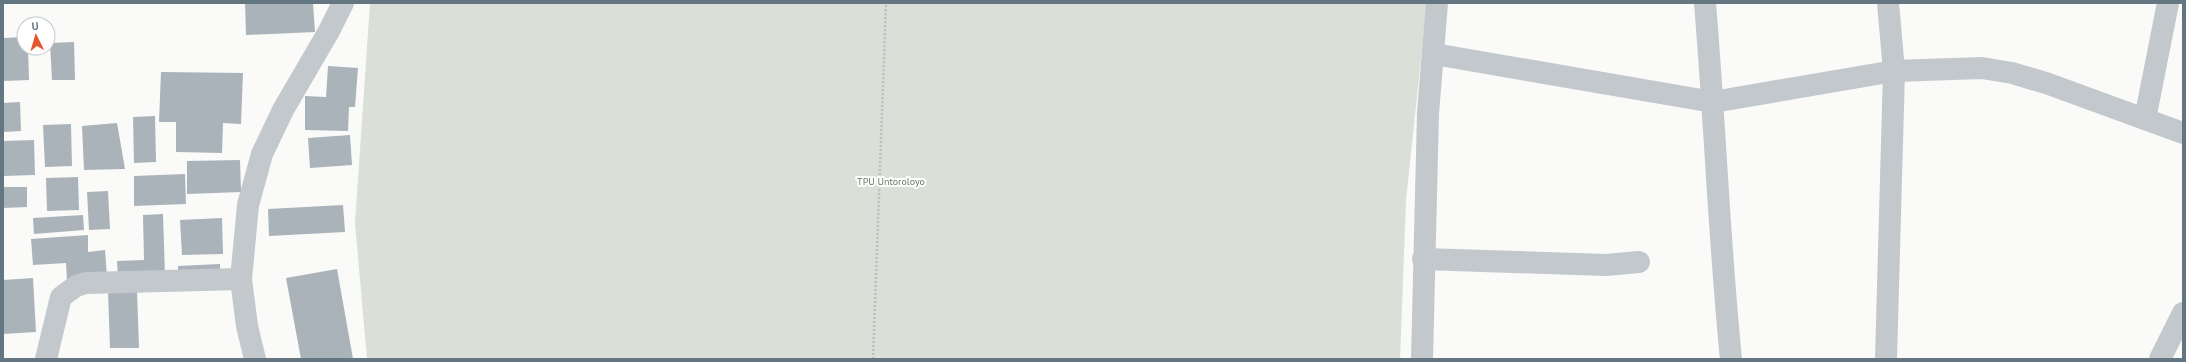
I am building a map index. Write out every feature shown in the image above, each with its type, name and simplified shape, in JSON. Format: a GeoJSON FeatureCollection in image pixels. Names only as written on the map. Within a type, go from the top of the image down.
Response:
{"type":"FeatureCollection","features":[{"type":"Feature","properties":{"kind":"street"},"geometry":{"type":"LineString","coordinates":[[256,359],[247,326],[241,278],[248,205],[262,154],[283,110],[329,31],[343,3]]}},
{"type":"Feature","properties":{"kind":"street"},"geometry":{"type":"LineString","coordinates":[[1422,359],[1423,259],[1428,113],[1437,3]]}},
{"type":"Feature","properties":{"kind":"street"},"geometry":{"type":"LineString","coordinates":[[1706,3],[1723,278],[1732,359]]}},
{"type":"Feature","properties":{"kind":"street"},"geometry":{"type":"LineString","coordinates":[[1886,359],[1894,71],[1888,3]]}},
{"type":"Feature","properties":{"kind":"street"},"geometry":{"type":"LineString","coordinates":[[2144,119],[2168,3]]}},
{"type":"Feature","properties":{"kind":"street"},"geometry":{"type":"LineString","coordinates":[[1434,54],[1713,102],[1894,71],[1982,68],[2046,83],[2183,133]]}},
{"type":"Feature","properties":{"kind":"street"},"geometry":{"type":"LineString","coordinates":[[1423,259],[1606,264],[1638,262]]}},
{"type":"Feature","properties":{"kind":"street"},"geometry":{"type":"LineString","coordinates":[[46,359],[61,297],[76,286],[86,283],[241,278]]}},
{"type":"Feature","properties":{"kind":"street"},"geometry":{"type":"LineString","coordinates":[[2160,359],[2183,313]]}},
{"type":"Feature","properties":{"kind":"path"},"geometry":{"type":"LineString","coordinates":[[873,359],[886,3]]}},
{"type":"Feature","properties":{"kind":"green space","name":"TPU Untoroloyo"},"geometry":{"type":"Polygon","coordinates":[[[370,3],[1427,3],[1406,200],[1400,359],[367,359],[355,223],[370,3]]]}},
{"type":"Feature","properties":{"kind":"building"},"geometry":{"type":"Polygon","coordinates":[[[245,3],[313,3],[315,32],[246,35],[245,3]]]}},
{"type":"Feature","properties":{"kind":"building"},"geometry":{"type":"Polygon","coordinates":[[[16,37],[16,56],[28,56],[29,80],[3,81],[3,38],[16,37]]]}},
{"type":"Feature","properties":{"kind":"building"},"geometry":{"type":"Polygon","coordinates":[[[74,42],[75,80],[52,80],[51,56],[56,56],[56,43],[74,42]]]}},
{"type":"Feature","properties":{"kind":"building"},"geometry":{"type":"Polygon","coordinates":[[[328,66],[358,68],[355,107],[349,107],[348,131],[305,130],[305,96],[326,97],[328,66]]]}},
{"type":"Feature","properties":{"kind":"building"},"geometry":{"type":"Polygon","coordinates":[[[161,72],[243,73],[241,124],[223,123],[222,153],[176,152],[176,122],[159,122],[161,72]]]}},
{"type":"Feature","properties":{"kind":"building"},"geometry":{"type":"Polygon","coordinates":[[[20,102],[21,131],[3,132],[3,103],[20,102]]]}},
{"type":"Feature","properties":{"kind":"building"},"geometry":{"type":"Polygon","coordinates":[[[155,116],[156,162],[134,163],[133,117],[155,116]]]}},
{"type":"Feature","properties":{"kind":"building"},"geometry":{"type":"Polygon","coordinates":[[[117,123],[125,169],[84,170],[82,126],[117,123]]]}},
{"type":"Feature","properties":{"kind":"building"},"geometry":{"type":"Polygon","coordinates":[[[71,124],[72,166],[45,167],[43,125],[71,124]]]}},
{"type":"Feature","properties":{"kind":"building"},"geometry":{"type":"Polygon","coordinates":[[[350,135],[352,165],[310,168],[308,138],[350,135]]]}},
{"type":"Feature","properties":{"kind":"building"},"geometry":{"type":"Polygon","coordinates":[[[34,140],[35,175],[3,176],[3,141],[34,140]]]}},
{"type":"Feature","properties":{"kind":"building"},"geometry":{"type":"Polygon","coordinates":[[[240,160],[241,192],[187,194],[187,161],[240,160]]]}},
{"type":"Feature","properties":{"kind":"building"},"geometry":{"type":"Polygon","coordinates":[[[185,174],[186,204],[134,206],[134,176],[185,174]]]}},
{"type":"Feature","properties":{"kind":"building"},"geometry":{"type":"Polygon","coordinates":[[[78,177],[79,210],[47,211],[46,178],[78,177]]]}},
{"type":"Feature","properties":{"kind":"building"},"geometry":{"type":"Polygon","coordinates":[[[3,187],[27,187],[27,207],[3,208],[3,187]]]}},
{"type":"Feature","properties":{"kind":"building"},"geometry":{"type":"Polygon","coordinates":[[[108,191],[110,229],[89,230],[87,192],[108,191]]]}},
{"type":"Feature","properties":{"kind":"building"},"geometry":{"type":"Polygon","coordinates":[[[343,205],[345,232],[269,236],[268,209],[343,205]]]}},
{"type":"Feature","properties":{"kind":"building"},"geometry":{"type":"Polygon","coordinates":[[[163,214],[165,276],[118,277],[117,261],[144,260],[143,215],[163,214]]]}},
{"type":"Feature","properties":{"kind":"building"},"geometry":{"type":"Polygon","coordinates":[[[83,215],[84,230],[34,234],[33,218],[83,215]]]}},
{"type":"Feature","properties":{"kind":"building"},"geometry":{"type":"Polygon","coordinates":[[[222,218],[223,254],[182,255],[180,220],[222,218]]]}},
{"type":"Feature","properties":{"kind":"building"},"geometry":{"type":"Polygon","coordinates":[[[88,235],[88,252],[105,250],[107,277],[67,280],[66,263],[33,265],[31,239],[88,235]]]}},
{"type":"Feature","properties":{"kind":"building"},"geometry":{"type":"Polygon","coordinates":[[[220,264],[220,278],[178,279],[178,266],[220,264]]]}},
{"type":"Feature","properties":{"kind":"building"},"geometry":{"type":"Polygon","coordinates":[[[337,269],[353,359],[301,359],[286,278],[337,269]]]}},
{"type":"Feature","properties":{"kind":"building"},"geometry":{"type":"Polygon","coordinates":[[[33,278],[36,332],[3,334],[3,280],[33,278]]]}},
{"type":"Feature","properties":{"kind":"building"},"geometry":{"type":"Polygon","coordinates":[[[108,291],[137,291],[139,348],[110,348],[108,291]]]}}]}
